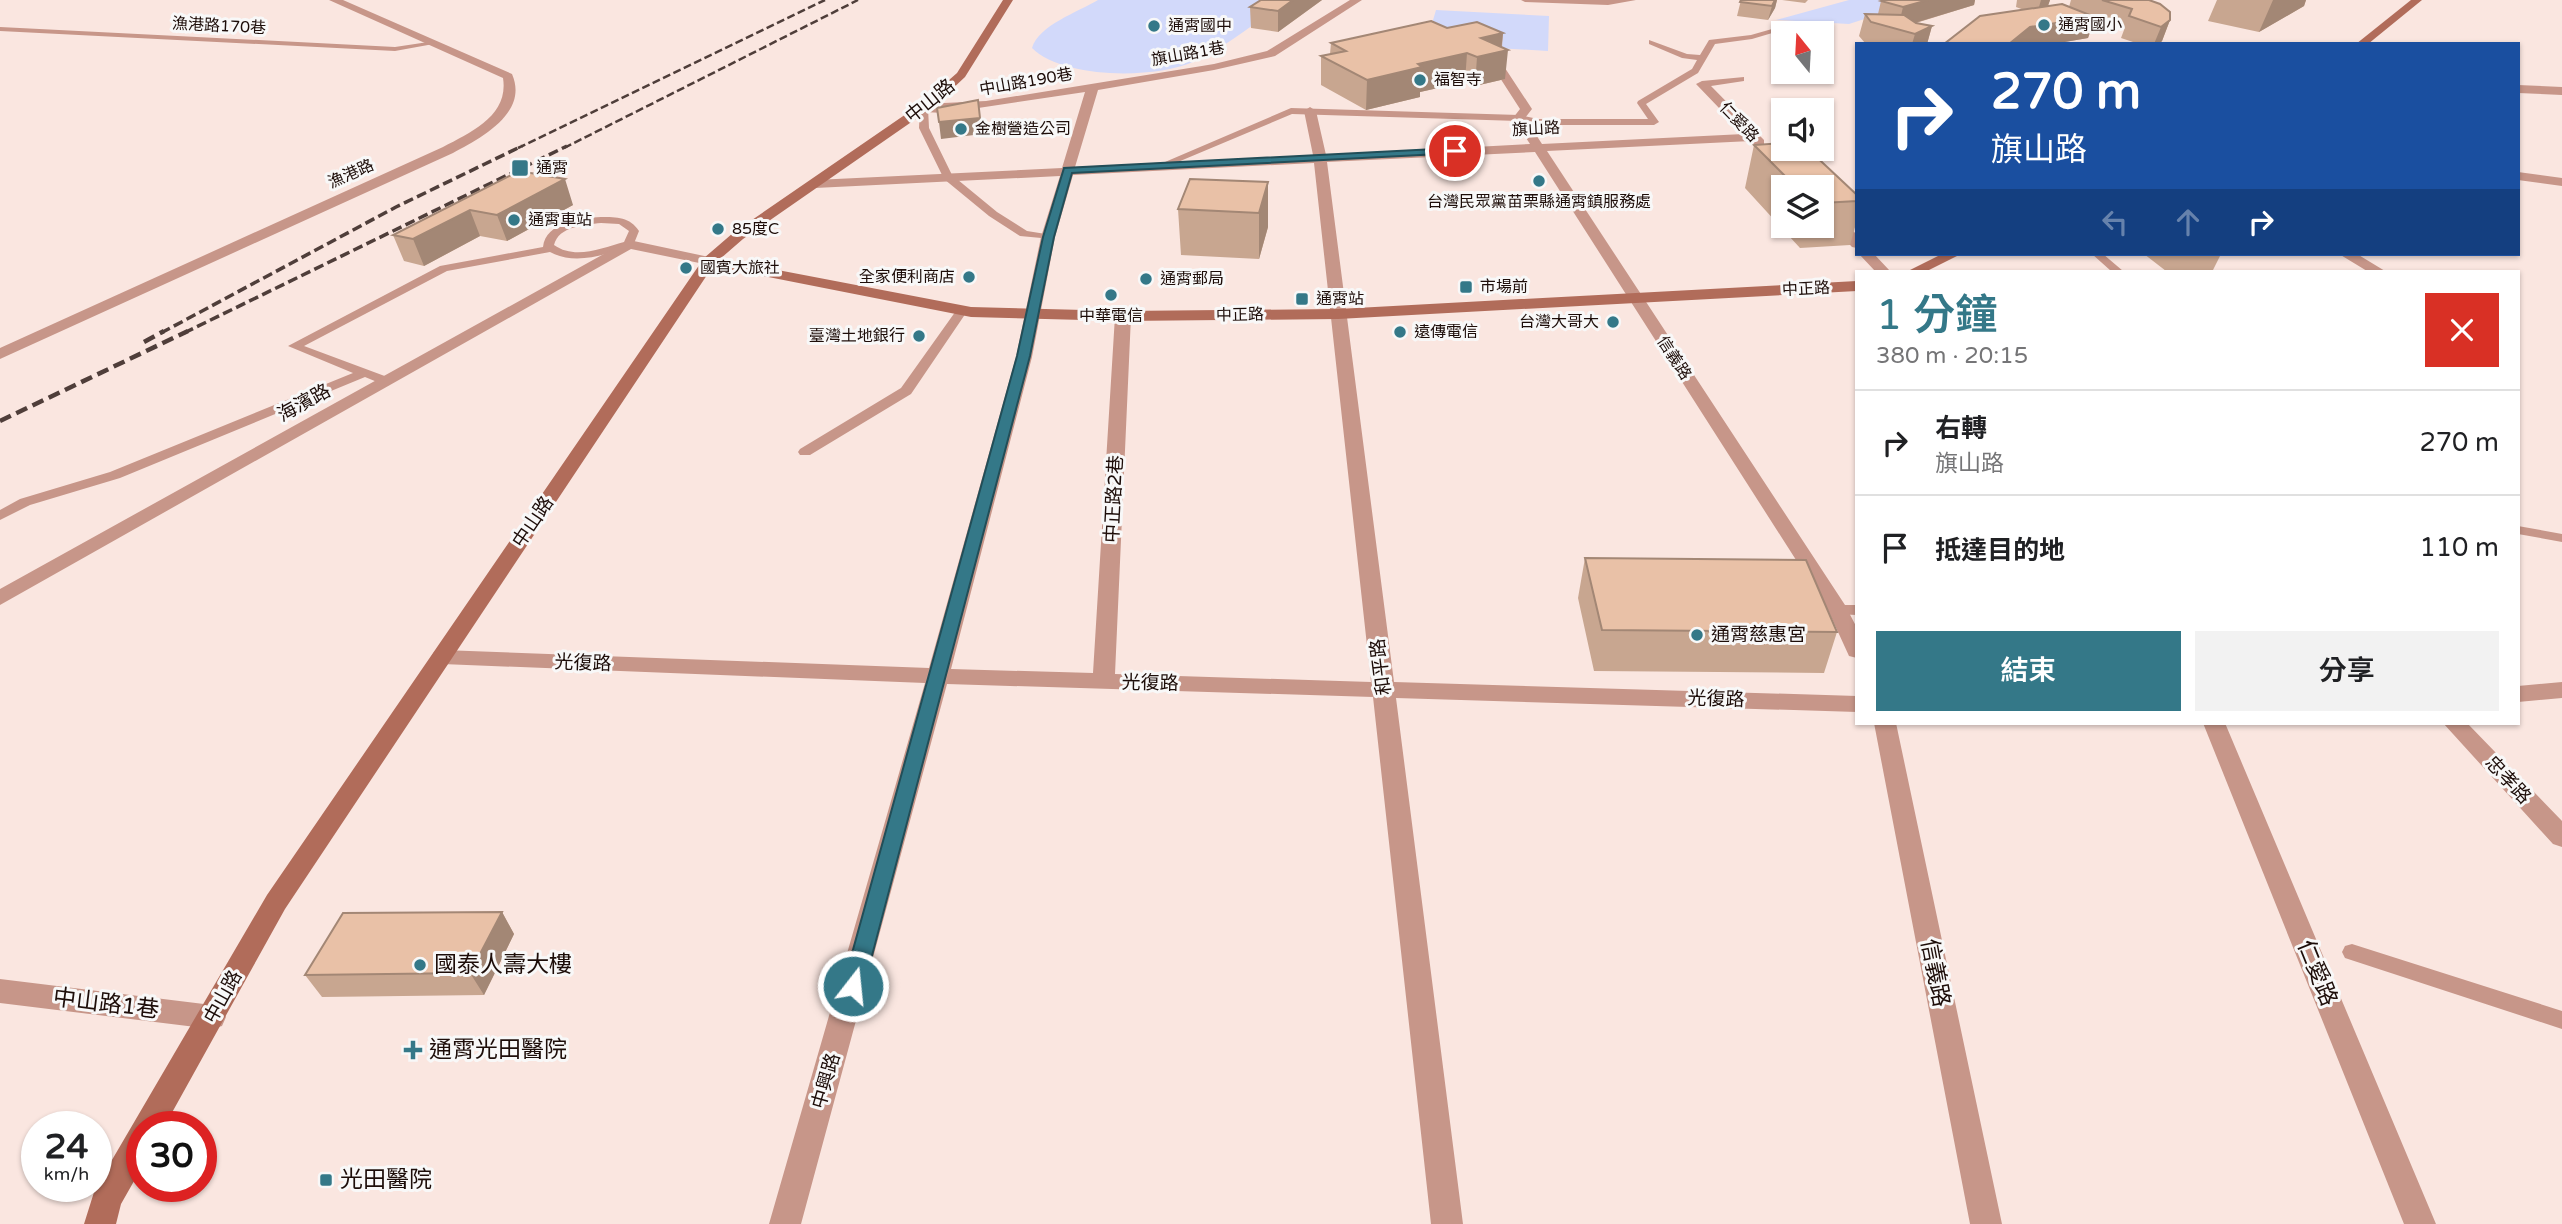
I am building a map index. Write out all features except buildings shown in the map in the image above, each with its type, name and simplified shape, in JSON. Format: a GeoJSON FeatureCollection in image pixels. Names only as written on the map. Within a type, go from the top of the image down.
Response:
{"type":"FeatureCollection","features":[{"type":"Feature","properties":{"kind":"main road","name":"中山路"},"geometry":{"type":"LineString","coordinates":[[157,1111],[276,902],[709,261],[738,236],[923,108],[961,75],[1008,0]]}},
{"type":"Feature","properties":{"kind":"main road"},"geometry":{"type":"LineString","coordinates":[[2364,42],[2417,0]]}},
{"type":"Feature","properties":{"kind":"main road"},"geometry":{"type":"LineString","coordinates":[[1917,270],[1949,256]]}},
{"type":"Feature","properties":{"kind":"main road","name":"中正路"},"geometry":{"type":"LineString","coordinates":[[709,261],[962,310],[1123,316],[1338,314],[1855,286]]}},
{"type":"Feature","properties":{"kind":"main road"},"geometry":{"type":"LineString","coordinates":[[100,1224],[106,1200],[126,1166]]}},
{"type":"Feature","properties":{"kind":"street","name":"漁港路"},"geometry":{"type":"LineString","coordinates":[[0,354],[481,132],[506,107],[512,85],[508,76],[334,0]]}},
{"type":"Feature","properties":{"kind":"street","name":"旗山路1巷"},"geometry":{"type":"LineString","coordinates":[[1093,86],[1271,54],[1357,0]]}},
{"type":"Feature","properties":{"kind":"street","name":"信義路"},"geometry":{"type":"LineString","coordinates":[[1499,67],[1526,109],[1519,118],[1838,610],[1855,647]]}},
{"type":"Feature","properties":{"kind":"street","name":"仁愛路"},"geometry":{"type":"LineString","coordinates":[[1741,79],[1702,84],[1771,154]]}},
{"type":"Feature","properties":{"kind":"street","name":"中山路190巷"},"geometry":{"type":"LineString","coordinates":[[923,108],[986,105],[1093,86]]}},
{"type":"Feature","properties":{"kind":"street","name":"中興路"},"geometry":{"type":"LineString","coordinates":[[785,1224],[886,869],[1034,314],[1048,237],[1093,86]]}},
{"type":"Feature","properties":{"kind":"street"},"geometry":{"type":"LineString","coordinates":[[2520,89],[2560,93]]}},
{"type":"Feature","properties":{"kind":"street","name":"和平路"},"geometry":{"type":"LineString","coordinates":[[1310,111],[1320,157],[1447,1224]]}},
{"type":"Feature","properties":{"kind":"street","name":"旗山路"},"geometry":{"type":"LineString","coordinates":[[815,184],[1754,137]]}},
{"type":"Feature","properties":{"kind":"street"},"geometry":{"type":"LineString","coordinates":[[2520,176],[2562,183]]}},
{"type":"Feature","properties":{"kind":"street"},"geometry":{"type":"LineString","coordinates":[[1834,220],[1855,242]]}},
{"type":"Feature","properties":{"kind":"street","name":"中正路"},"geometry":{"type":"LineString","coordinates":[[629,244],[709,261]]}},
{"type":"Feature","properties":{"kind":"street","name":"海濱路"},"geometry":{"type":"LineString","coordinates":[[0,598],[629,244]]}},
{"type":"Feature","properties":{"kind":"street"},"geometry":{"type":"LineString","coordinates":[[1868,256],[1882,270]]}},
{"type":"Feature","properties":{"kind":"street"},"geometry":{"type":"LineString","coordinates":[[2350,256],[2376,270]]}},
{"type":"Feature","properties":{"kind":"street","name":"中正路2巷"},"geometry":{"type":"LineString","coordinates":[[1104,681],[1123,316]]}},
{"type":"Feature","properties":{"kind":"street","name":"光復路"},"geometry":{"type":"LineString","coordinates":[[442,657],[937,676],[1855,704]]}},
{"type":"Feature","properties":{"kind":"street"},"geometry":{"type":"LineString","coordinates":[[2520,694],[2562,690]]}},
{"type":"Feature","properties":{"kind":"street","name":"信義路"},"geometry":{"type":"LineString","coordinates":[[1885,725],[1986,1224]]}},
{"type":"Feature","properties":{"kind":"street","name":"仁愛路"},"geometry":{"type":"LineString","coordinates":[[2215,725],[2420,1224]]}},
{"type":"Feature","properties":{"kind":"street","name":"忠孝路"},"geometry":{"type":"LineString","coordinates":[[2456,725],[2562,837]]}},
{"type":"Feature","properties":{"kind":"street","name":"中山路1巷"},"geometry":{"type":"LineString","coordinates":[[0,991],[212,1017]]}},
{"type":"Feature","properties":{"kind":"lane"},"geometry":{"type":"LineString","coordinates":[[1525,0],[1608,3],[1632,0]]}},
{"type":"Feature","properties":{"kind":"lane","name":"漁港路170巷"},"geometry":{"type":"LineString","coordinates":[[0,29],[395,49],[435,43]]}},
{"type":"Feature","properties":{"kind":"lane"},"geometry":{"type":"LineString","coordinates":[[1163,165],[1291,111],[1519,118],[1538,122],[1654,122],[1640,103],[1695,71],[1712,42],[1741,40],[1771,31]]}},
{"type":"Feature","properties":{"kind":"lane"},"geometry":{"type":"LineString","coordinates":[[1652,41],[1685,56],[1701,58]]}},
{"type":"Feature","properties":{"kind":"lane"},"geometry":{"type":"LineString","coordinates":[[923,108],[924,128],[948,177],[993,214],[1024,234],[1048,237]]}},
{"type":"Feature","properties":{"kind":"lane"},"geometry":{"type":"LineString","coordinates":[[386,381],[294,345],[444,268],[551,249],[561,254],[580,255],[629,244],[634,231],[631,226],[614,220],[601,220],[561,229],[548,240],[551,249]]}},
{"type":"Feature","properties":{"kind":"lane"},"geometry":{"type":"LineString","coordinates":[[2099,256],[2116,270]]}},
{"type":"Feature","properties":{"kind":"lane"},"geometry":{"type":"LineString","coordinates":[[805,452],[906,391],[962,310]]}},
{"type":"Feature","properties":{"kind":"lane"},"geometry":{"type":"LineString","coordinates":[[0,516],[25,502],[115,475],[364,373]]}},
{"type":"Feature","properties":{"kind":"lane"},"geometry":{"type":"LineString","coordinates":[[2520,530],[2562,538]]}},
{"type":"Feature","properties":{"kind":"lane"},"geometry":{"type":"LineString","coordinates":[[1838,610],[1855,610]]}},
{"type":"Feature","properties":{"kind":"lane"},"geometry":{"type":"LineString","coordinates":[[2352,952],[2562,1020]]}},
{"type":"Feature","properties":{"kind":"shaded area","name":"通霄國中"},"geometry":{"type":"Polygon","coordinates":[[[1098,0],[1288,0],[1217,49],[1176,68],[1133,73],[1086,71],[1046,58],[1032,48],[1042,32],[1098,0]]]}},
{"type":"Feature","properties":{"kind":"shaded area"},"geometry":{"type":"Polygon","coordinates":[[[1849,0],[1923,0],[1849,24],[1834,23],[1834,21],[1776,20],[1849,0]]]}},
{"type":"Feature","properties":{"kind":"shaded area"},"geometry":{"type":"Polygon","coordinates":[[[1436,10],[1549,16],[1548,51],[1426,44],[1436,10]]]}},
{"type":"Feature","properties":{"kind":"railway"},"geometry":{"type":"LineString","coordinates":[[518,148],[825,0]]}},
{"type":"Feature","properties":{"kind":"railway"},"geometry":{"type":"LineString","coordinates":[[564,148],[858,0]]}},
{"type":"Feature","properties":{"kind":"railway"},"geometry":{"type":"LineString","coordinates":[[161,333],[396,207],[522,146]]}},
{"type":"Feature","properties":{"kind":"railway"},"geometry":{"type":"LineString","coordinates":[[184,333],[567,146]]}},
{"type":"Feature","properties":{"kind":"railway"},"geometry":{"type":"LineString","coordinates":[[144,342],[164,331]]}},
{"type":"Feature","properties":{"kind":"railway"},"geometry":{"type":"LineString","coordinates":[[0,421],[188,331]]}},
{"type":"Feature","properties":{"kind":"place","name":"通霄國小"},"geometry":{"type":"Point","coordinates":[2044,25]}},
{"type":"Feature","properties":{"kind":"place","name":"通霄國中"},"geometry":{"type":"Point","coordinates":[1154,26]}},
{"type":"Feature","properties":{"kind":"place","name":"福智寺"},"geometry":{"type":"Point","coordinates":[1420,80]}},
{"type":"Feature","properties":{"kind":"place","name":"金樹營造公司"},"geometry":{"type":"Point","coordinates":[961,129]}},
{"type":"Feature","properties":{"kind":"place","name":"通霄"},"geometry":{"type":"Point","coordinates":[520,168]}},
{"type":"Feature","properties":{"kind":"place","name":"台灣民眾黨苗栗縣通霄鎮服務處"},"geometry":{"type":"Point","coordinates":[1539,181]}},
{"type":"Feature","properties":{"kind":"place","name":"通霄車站"},"geometry":{"type":"Point","coordinates":[514,220]}},
{"type":"Feature","properties":{"kind":"place","name":"85度C"},"geometry":{"type":"Point","coordinates":[718,229]}},
{"type":"Feature","properties":{"kind":"place","name":"國賓大旅社"},"geometry":{"type":"Point","coordinates":[686,268]}},
{"type":"Feature","properties":{"kind":"place","name":"全家便利商店"},"geometry":{"type":"Point","coordinates":[969,277]}},
{"type":"Feature","properties":{"kind":"place","name":"通霄郵局"},"geometry":{"type":"Point","coordinates":[1146,279]}},
{"type":"Feature","properties":{"kind":"place","name":"市場前"},"geometry":{"type":"Point","coordinates":[1466,287]}},
{"type":"Feature","properties":{"kind":"place","name":"中華電信"},"geometry":{"type":"Point","coordinates":[1111,295]}},
{"type":"Feature","properties":{"kind":"place","name":"通霄站"},"geometry":{"type":"Point","coordinates":[1302,299]}},
{"type":"Feature","properties":{"kind":"place","name":"台灣大哥大"},"geometry":{"type":"Point","coordinates":[1613,322]}},
{"type":"Feature","properties":{"kind":"place","name":"遠傳電信"},"geometry":{"type":"Point","coordinates":[1400,332]}},
{"type":"Feature","properties":{"kind":"place","name":"臺灣土地銀行"},"geometry":{"type":"Point","coordinates":[919,336]}},
{"type":"Feature","properties":{"kind":"place","name":"通霄慈惠宮"},"geometry":{"type":"Point","coordinates":[1697,635]}},
{"type":"Feature","properties":{"kind":"place","name":"國泰人壽大樓"},"geometry":{"type":"Point","coordinates":[420,965]}},
{"type":"Feature","properties":{"kind":"place","name":"通霄光田醫院"},"geometry":{"type":"Point","coordinates":[413,1050]}},
{"type":"Feature","properties":{"kind":"place","name":"光田醫院"},"geometry":{"type":"Point","coordinates":[326,1180]}},
{"type":"Feature","properties":{"kind":"route"},"geometry":{"type":"LineString","coordinates":[[853,986],[1024,356],[1048,237],[1068,170],[1455,151]]}}]}
